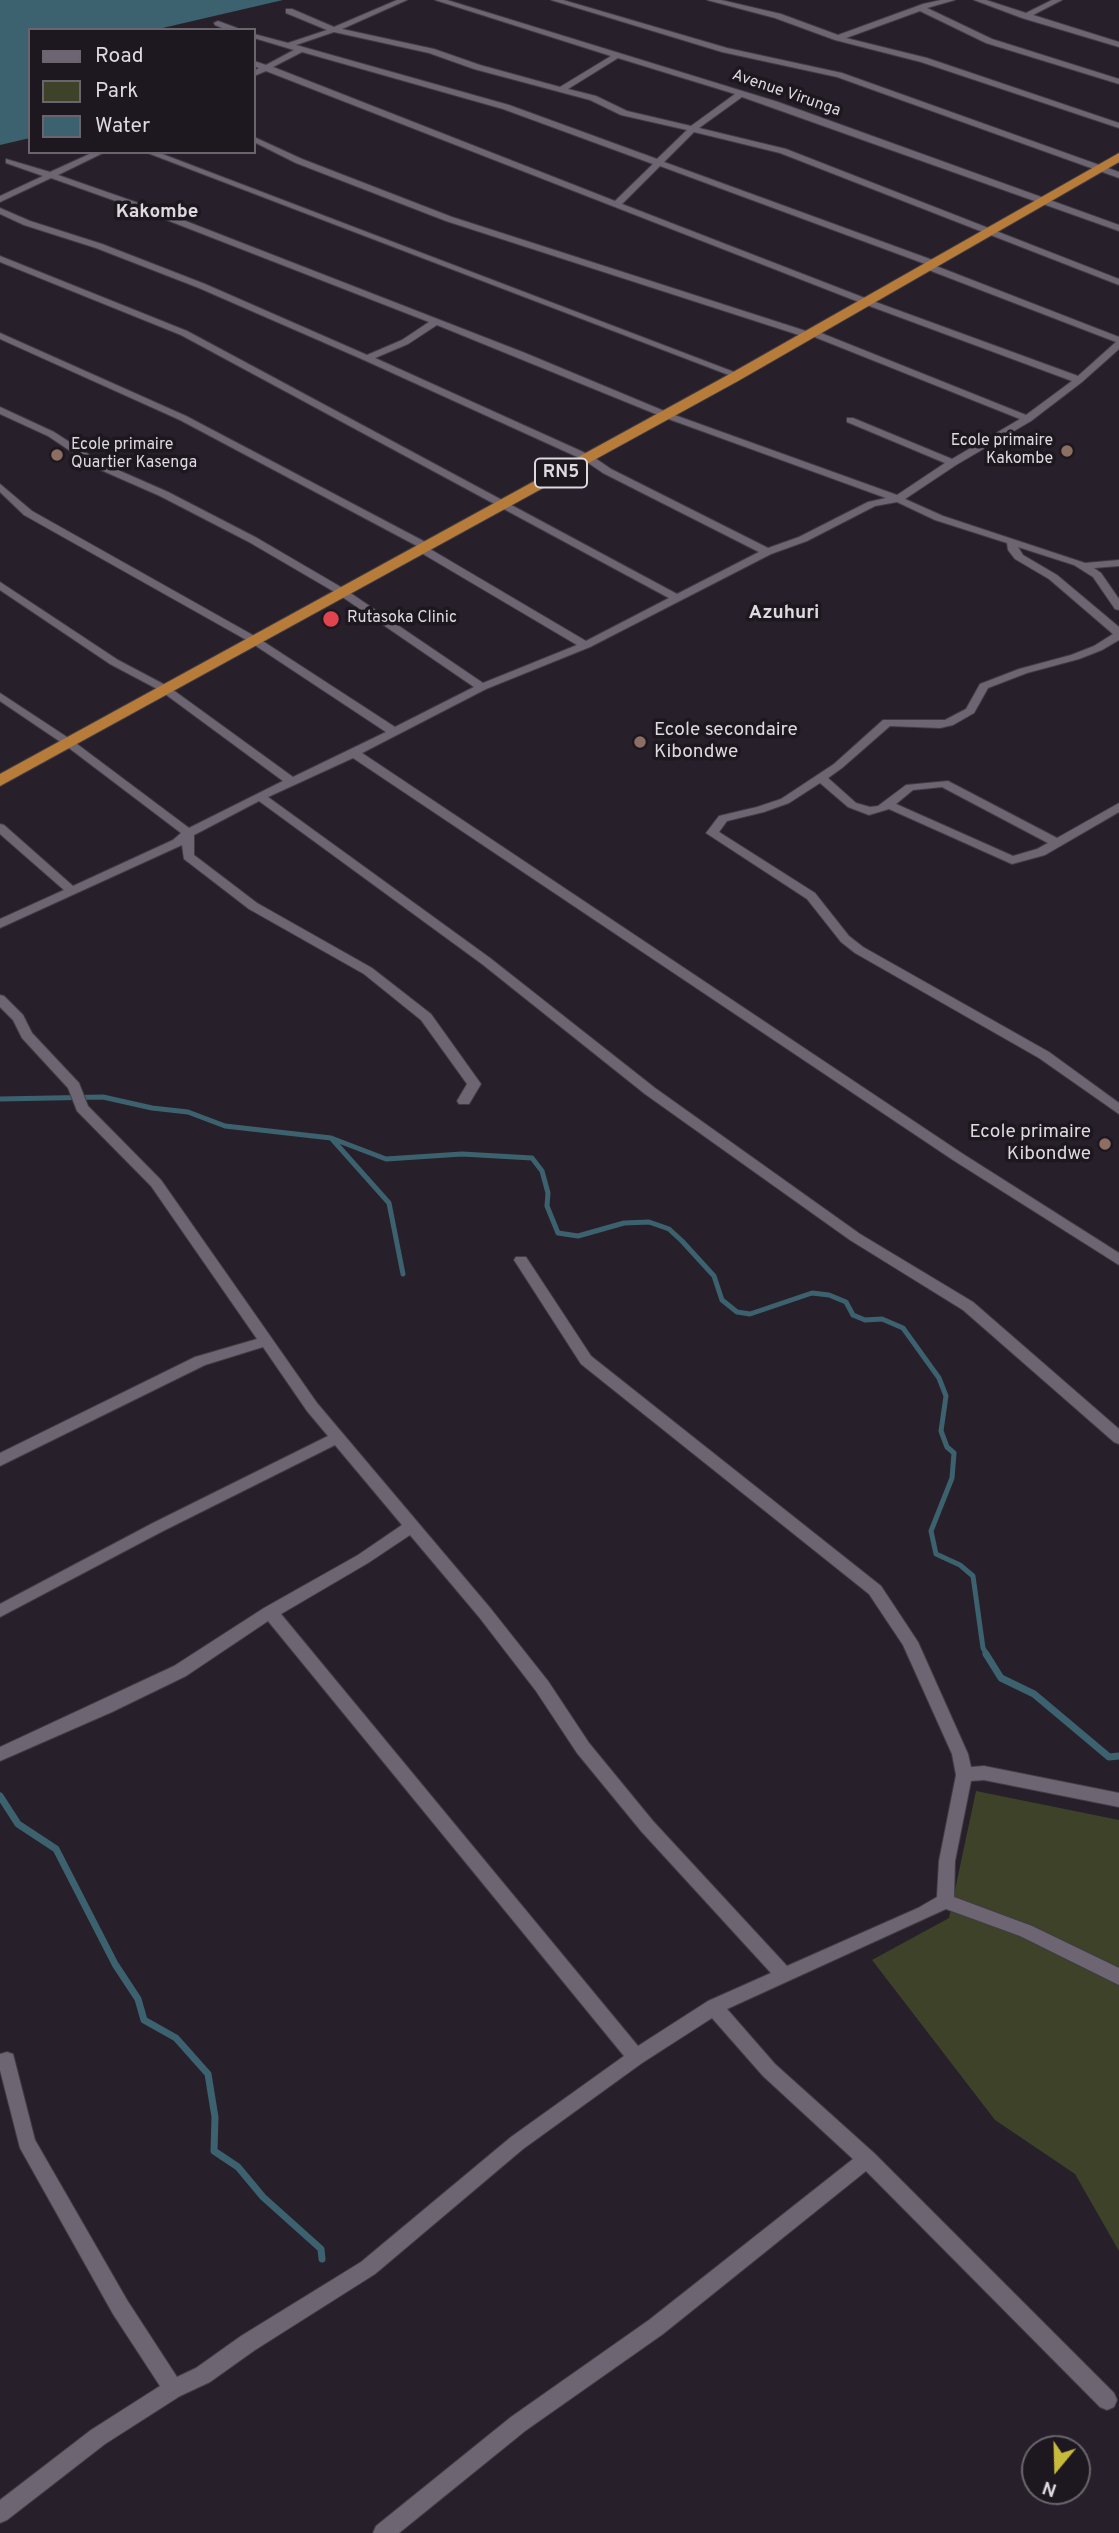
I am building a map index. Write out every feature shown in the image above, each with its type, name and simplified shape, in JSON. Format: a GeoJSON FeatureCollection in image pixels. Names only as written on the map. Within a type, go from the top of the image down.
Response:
{"type":"FeatureCollection","features":[{"type":"Feature","properties":{"kind":"highway","name":"RN5"},"geometry":{"type":"LineString","coordinates":[[0,781],[737,376],[1119,157]]}},
{"type":"Feature","properties":{"kind":"street"},"geometry":{"type":"LineString","coordinates":[[287,46],[334,30],[403,0]]}},
{"type":"Feature","properties":{"kind":"street","name":"Avenue Virunga"},"geometry":{"type":"LineString","coordinates":[[439,0],[742,93],[1119,228]]}},
{"type":"Feature","properties":{"kind":"street"},"geometry":{"type":"LineString","coordinates":[[555,0],[725,50],[839,75],[1119,175]]}},
{"type":"Feature","properties":{"kind":"street"},"geometry":{"type":"LineString","coordinates":[[711,0],[778,16],[838,38],[937,64],[1119,126]]}},
{"type":"Feature","properties":{"kind":"street"},"geometry":{"type":"LineString","coordinates":[[838,38],[951,0]]}},
{"type":"Feature","properties":{"kind":"street"},"geometry":{"type":"LineString","coordinates":[[978,0],[1119,45]]}},
{"type":"Feature","properties":{"kind":"street"},"geometry":{"type":"LineString","coordinates":[[1025,16],[1058,0]]}},
{"type":"Feature","properties":{"kind":"street"},"geometry":{"type":"LineString","coordinates":[[921,8],[989,41],[1119,82]]}},
{"type":"Feature","properties":{"kind":"street"},"geometry":{"type":"LineString","coordinates":[[289,11],[334,30],[431,51],[477,67],[593,98],[624,113],[694,128],[783,152],[1119,282]]}},
{"type":"Feature","properties":{"kind":"street"},"geometry":{"type":"LineString","coordinates":[[218,23],[229,28]]}},
{"type":"Feature","properties":{"kind":"street"},"geometry":{"type":"LineString","coordinates":[[0,924],[177,842],[188,833],[260,796],[354,753],[482,687],[586,645],[767,552],[803,539],[864,507],[898,499],[952,463],[1028,419],[1079,380],[1119,342],[932,266],[506,107],[256,37]]}},
{"type":"Feature","properties":{"kind":"street"},"geometry":{"type":"LineString","coordinates":[[256,73],[300,50]]}},
{"type":"Feature","properties":{"kind":"street"},"geometry":{"type":"LineString","coordinates":[[561,90],[618,55]]}},
{"type":"Feature","properties":{"kind":"street"},"geometry":{"type":"LineString","coordinates":[[256,64],[867,302],[1079,380]]}},
{"type":"Feature","properties":{"kind":"street"},"geometry":{"type":"LineString","coordinates":[[616,205],[694,128],[742,93]]}},
{"type":"Feature","properties":{"kind":"street"},"geometry":{"type":"LineString","coordinates":[[256,140],[299,161],[449,219],[811,334],[1028,419]]}},
{"type":"Feature","properties":{"kind":"street"},"geometry":{"type":"LineString","coordinates":[[0,199],[97,154]]}},
{"type":"Feature","properties":{"kind":"street"},"geometry":{"type":"LineString","coordinates":[[154,154],[737,376]]}},
{"type":"Feature","properties":{"kind":"street"},"geometry":{"type":"LineString","coordinates":[[9,161],[144,208],[545,364],[666,415],[898,499],[939,518],[1084,566],[1097,575],[1119,607]]}},
{"type":"Feature","properties":{"kind":"street"},"geometry":{"type":"LineString","coordinates":[[0,211],[214,291],[367,358],[587,458],[607,471],[767,552]]}},
{"type":"Feature","properties":{"kind":"street"},"geometry":{"type":"LineString","coordinates":[[0,259],[184,334],[675,597]]}},
{"type":"Feature","properties":{"kind":"street"},"geometry":{"type":"LineString","coordinates":[[367,358],[405,342],[434,323]]}},
{"type":"Feature","properties":{"kind":"street"},"geometry":{"type":"LineString","coordinates":[[0,336],[183,418],[424,548],[586,645]]}},
{"type":"Feature","properties":{"kind":"street"},"geometry":{"type":"LineString","coordinates":[[0,410],[51,434],[98,465],[164,494],[253,540],[342,592],[482,687]]}},
{"type":"Feature","properties":{"kind":"street"},"geometry":{"type":"LineString","coordinates":[[850,419],[952,463]]}},
{"type":"Feature","properties":{"kind":"street"},"geometry":{"type":"LineString","coordinates":[[0,488],[28,513],[254,640],[394,732]]}},
{"type":"Feature","properties":{"kind":"street"},"geometry":{"type":"LineString","coordinates":[[1012,543],[1013,550],[1019,557],[1053,577],[1119,634],[1098,648],[1075,657],[1023,671],[984,686],[970,711],[949,723],[940,725],[887,722],[821,778],[785,801],[723,818],[712,833],[811,896],[845,939],[859,950],[1044,1055],[1119,1110]]}},
{"type":"Feature","properties":{"kind":"street"},"geometry":{"type":"LineString","coordinates":[[1084,566],[1119,563]]}},
{"type":"Feature","properties":{"kind":"street"},"geometry":{"type":"LineString","coordinates":[[0,585],[114,662],[165,689],[291,781]]}},
{"type":"Feature","properties":{"kind":"street"},"geometry":{"type":"LineString","coordinates":[[0,696],[69,743],[188,833]]}},
{"type":"Feature","properties":{"kind":"street"},"geometry":{"type":"LineString","coordinates":[[354,753],[947,1149],[1119,1259]]}},
{"type":"Feature","properties":{"kind":"street"},"geometry":{"type":"LineString","coordinates":[[821,778],[858,809],[874,811],[889,805],[910,786],[944,783],[1057,843]]}},
{"type":"Feature","properties":{"kind":"street"},"geometry":{"type":"LineString","coordinates":[[260,796],[485,961],[650,1091],[855,1237],[968,1306],[1119,1438]]}},
{"type":"Feature","properties":{"kind":"street"},"geometry":{"type":"LineString","coordinates":[[889,805],[1008,860],[1021,859],[1057,843],[1119,807]]}},
{"type":"Feature","properties":{"kind":"street"},"geometry":{"type":"LineString","coordinates":[[0,828],[72,891]]}},
{"type":"Feature","properties":{"kind":"street"},"geometry":{"type":"LineString","coordinates":[[188,833],[188,856],[253,906],[368,971],[426,1017],[448,1044],[474,1084],[464,1101]]}},
{"type":"Feature","properties":{"kind":"street"},"geometry":{"type":"LineString","coordinates":[[0,999],[18,1018],[27,1035],[74,1086],[82,1108],[156,1183],[312,1407],[410,1527],[485,1613],[542,1686],[583,1748],[647,1826],[785,1976]]}},
{"type":"Feature","properties":{"kind":"street"},"geometry":{"type":"LineString","coordinates":[[521,1260],[586,1360],[875,1590],[910,1642],[960,1754],[964,1775],[947,1861],[945,1901]]}},
{"type":"Feature","properties":{"kind":"street"},"geometry":{"type":"LineString","coordinates":[[0,1460],[200,1361],[266,1341]]}},
{"type":"Feature","properties":{"kind":"street"},"geometry":{"type":"LineString","coordinates":[[0,1611],[158,1527],[338,1437]]}},
{"type":"Feature","properties":{"kind":"street"},"geometry":{"type":"LineString","coordinates":[[0,1754],[180,1671],[270,1612],[363,1559],[410,1527]]}},
{"type":"Feature","properties":{"kind":"street"},"geometry":{"type":"LineString","coordinates":[[270,1612],[636,2057]]}},
{"type":"Feature","properties":{"kind":"street"},"geometry":{"type":"LineString","coordinates":[[964,1775],[984,1773],[1119,1800]]}},
{"type":"Feature","properties":{"kind":"street"},"geometry":{"type":"LineString","coordinates":[[0,2513],[98,2437],[173,2389],[203,2375],[248,2343],[368,2268],[517,2143],[636,2057],[714,2007],[924,1913],[945,1901]]}},
{"type":"Feature","properties":{"kind":"street"},"geometry":{"type":"LineString","coordinates":[[945,1901],[1026,1931],[1119,1977]]}},
{"type":"Feature","properties":{"kind":"street"},"geometry":{"type":"LineString","coordinates":[[714,2007],[769,2070],[867,2158],[1107,2400]]}},
{"type":"Feature","properties":{"kind":"street"},"geometry":{"type":"LineString","coordinates":[[0,2062],[7,2060],[26,2142],[120,2307],[173,2389]]}},
{"type":"Feature","properties":{"kind":"street"},"geometry":{"type":"LineString","coordinates":[[383,2533],[518,2424],[656,2327],[867,2158]]}},
{"type":"Feature","properties":{"kind":"green space"},"geometry":{"type":"Polygon","coordinates":[[[976,1791],[1119,1820],[1119,2251],[1075,2174],[995,2120],[872,1960],[949,1918],[976,1791]]]}},
{"type":"Feature","properties":{"kind":"water"},"geometry":{"type":"Polygon","coordinates":[[[0,0],[283,0],[163,28],[28,28],[28,138],[0,145],[0,0]]]}},
{"type":"Feature","properties":{"kind":"waterway"},"geometry":{"type":"LineString","coordinates":[[0,1099],[103,1097],[152,1108],[188,1112],[225,1126],[331,1138],[386,1159],[462,1154],[532,1158],[542,1171],[548,1193],[547,1206],[558,1233],[578,1236],[624,1223],[649,1222],[669,1229],[682,1241],[714,1276],[722,1300],[737,1312],[750,1314],[812,1293],[829,1295],[846,1302],[853,1315],[865,1320],[882,1319],[903,1328],[939,1378],[946,1396],[941,1431],[947,1447],[954,1453],[952,1478],[931,1531],[936,1554],[960,1565],[973,1576],[983,1648],[987,1655]]}},
{"type":"Feature","properties":{"kind":"waterway"},"geometry":{"type":"LineString","coordinates":[[332,1139],[389,1203],[403,1274]]}},
{"type":"Feature","properties":{"kind":"waterway"},"geometry":{"type":"LineString","coordinates":[[986,1654],[1001,1678],[1034,1694],[1109,1757],[1119,1756]]}},
{"type":"Feature","properties":{"kind":"waterway"},"geometry":{"type":"LineString","coordinates":[[0,1796],[18,1824],[56,1849],[115,1964],[138,1999],[144,2020],[176,2038],[208,2074],[215,2117],[214,2151],[238,2167],[263,2197],[321,2249],[322,2259]]}},
{"type":"Feature","properties":{"kind":"place","name":"Ecole primaire Kakombe"},"geometry":{"type":"Point","coordinates":[1067,451]}},
{"type":"Feature","properties":{"kind":"place","name":"Ecole primaire Quartier Kasenga"},"geometry":{"type":"Point","coordinates":[57,455]}},
{"type":"Feature","properties":{"kind":"place","name":"Rutasoka Clinic"},"geometry":{"type":"Point","coordinates":[331,619]}},
{"type":"Feature","properties":{"kind":"place","name":"Ecole secondaire Kibondwe"},"geometry":{"type":"Point","coordinates":[640,742]}},
{"type":"Feature","properties":{"kind":"place","name":"Ecole primaire Kibondwe"},"geometry":{"type":"Point","coordinates":[1105,1144]}},
{"type":"Feature","properties":{"kind":"district","name":"Kakombe"},"geometry":{"type":"Point","coordinates":[157,213]}},
{"type":"Feature","properties":{"kind":"district","name":"Azuhuri"},"geometry":{"type":"Point","coordinates":[784,614]}}]}
